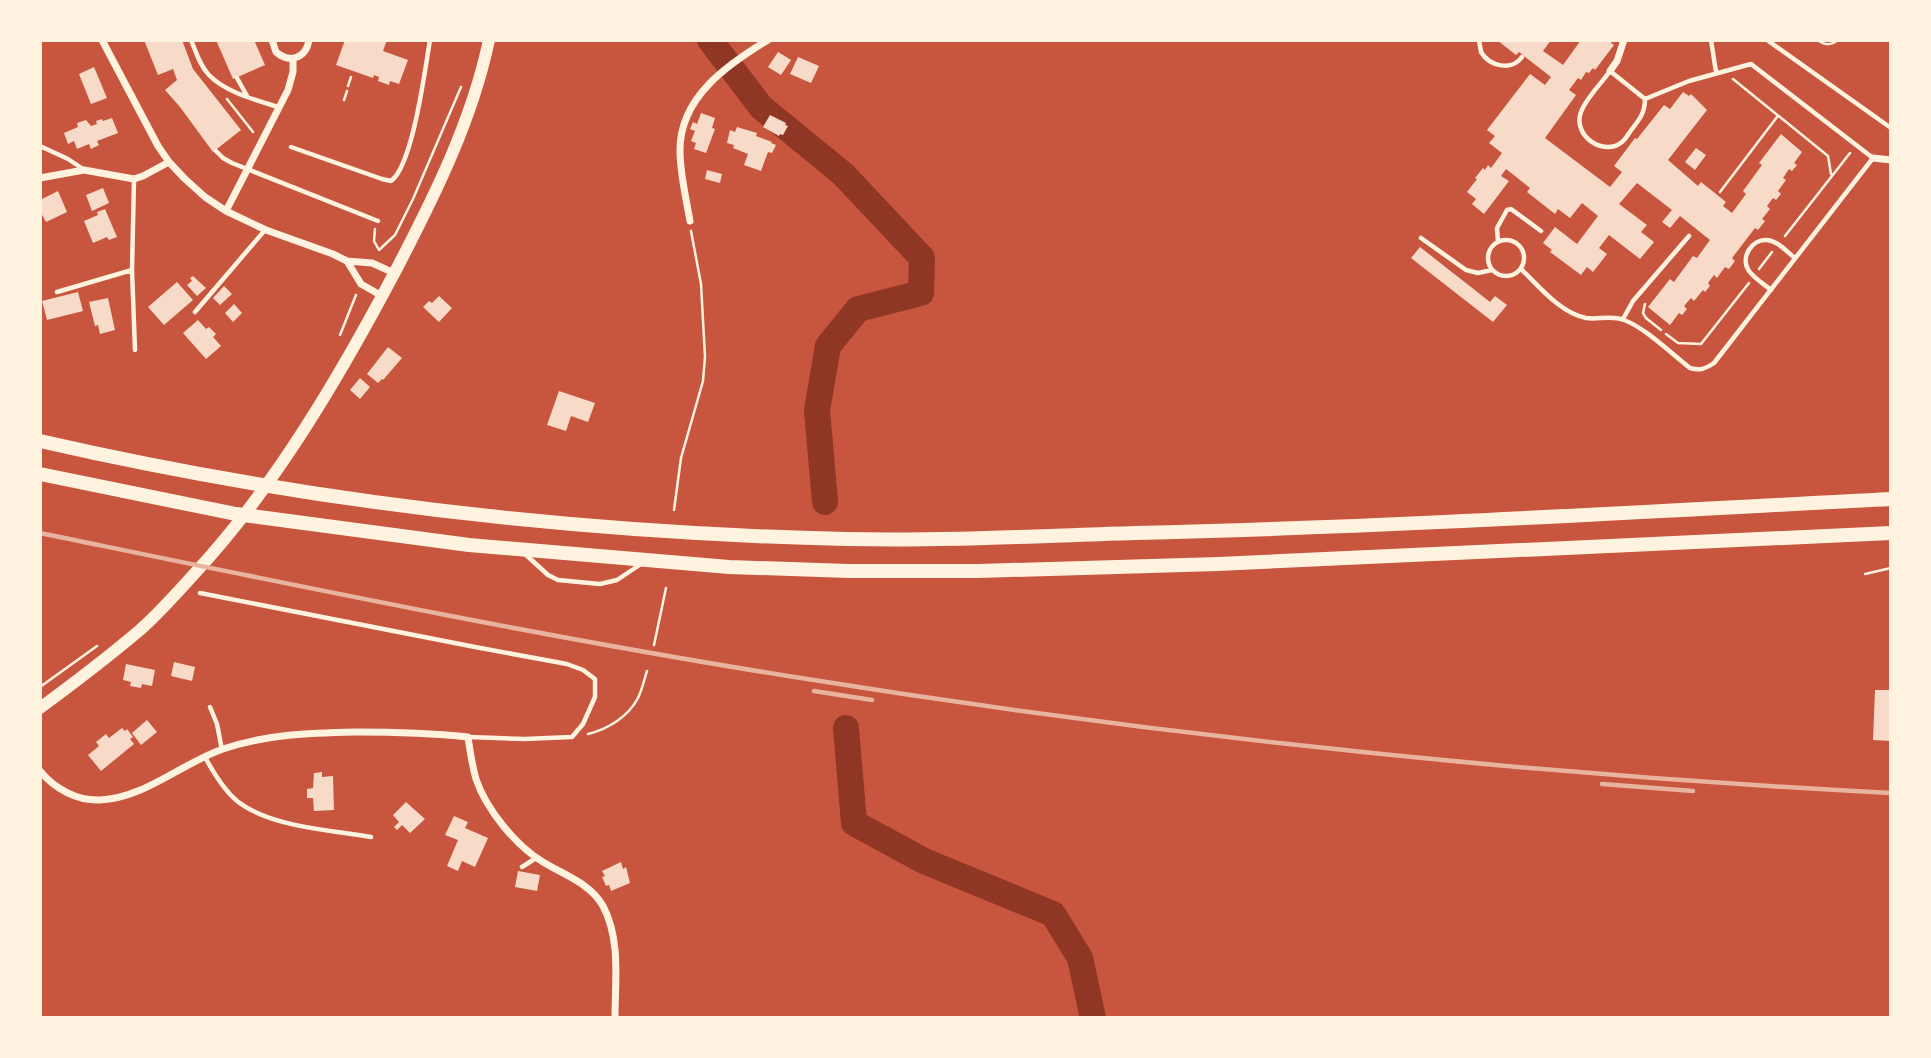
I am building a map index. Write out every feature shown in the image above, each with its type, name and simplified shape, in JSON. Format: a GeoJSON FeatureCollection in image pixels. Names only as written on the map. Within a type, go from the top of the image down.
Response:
{"type":"FeatureCollection","features":[{"type":"Feature","properties":{"kind":"highway"},"geometry":{"type":"LineString","coordinates":[[40,441],[255,485],[476,514],[730,535],[849,539],[1239,530],[1891,499]]}},
{"type":"Feature","properties":{"kind":"highway"},"geometry":{"type":"LineString","coordinates":[[40,474],[236,514],[469,545],[645,561],[809,570],[978,571],[1218,564],[1891,533]]}},
{"type":"Feature","properties":{"kind":"main road"},"geometry":{"type":"LineString","coordinates":[[40,708],[141,629],[197,571],[253,502],[297,439],[355,345],[422,219],[471,103],[489,40]]}},
{"type":"Feature","properties":{"kind":"street"},"geometry":{"type":"LineString","coordinates":[[102,40],[169,162],[205,197],[226,211],[266,230],[347,261],[372,263],[394,273]]}},
{"type":"Feature","properties":{"kind":"street"},"geometry":{"type":"LineString","coordinates":[[272,40],[276,52],[287,59],[299,58],[307,50],[309,40]]}},
{"type":"Feature","properties":{"kind":"street"},"geometry":{"type":"LineString","coordinates":[[690,221],[681,175],[680,148],[682,131],[695,100],[727,67],[768,40]]}},
{"type":"Feature","properties":{"kind":"street"},"geometry":{"type":"LineString","coordinates":[[1610,71],[1624,40]]}},
{"type":"Feature","properties":{"kind":"street"},"geometry":{"type":"LineString","coordinates":[[226,211],[288,90],[293,59]]}},
{"type":"Feature","properties":{"kind":"street"},"geometry":{"type":"LineString","coordinates":[[1872,158],[1891,160]]}},
{"type":"Feature","properties":{"kind":"street"},"geometry":{"type":"LineString","coordinates":[[40,178],[84,170],[134,179],[169,162]]}},
{"type":"Feature","properties":{"kind":"street"},"geometry":{"type":"LineString","coordinates":[[347,261],[361,284],[382,296]]}},
{"type":"Feature","properties":{"kind":"street"},"geometry":{"type":"LineString","coordinates":[[40,771],[56,787],[69,794],[88,800],[102,800],[136,791],[222,750],[272,736],[393,732],[468,737],[477,781],[487,801],[509,832],[536,858],[573,878],[587,889],[604,909],[615,947],[615,1018]]}},
{"type":"Feature","properties":{"kind":"lane"},"geometry":{"type":"LineString","coordinates":[[191,40],[209,75],[247,96],[279,107]]}},
{"type":"Feature","properties":{"kind":"lane"},"geometry":{"type":"LineString","coordinates":[[291,147],[391,181],[396,177],[408,148],[430,40]]}},
{"type":"Feature","properties":{"kind":"lane"},"geometry":{"type":"LineString","coordinates":[[1479,40],[1481,52],[1500,65],[1509,66],[1520,62],[1522,57]]}},
{"type":"Feature","properties":{"kind":"lane"},"geometry":{"type":"LineString","coordinates":[[1711,40],[1719,71]]}},
{"type":"Feature","properties":{"kind":"lane"},"geometry":{"type":"LineString","coordinates":[[1767,40],[1891,128]]}},
{"type":"Feature","properties":{"kind":"lane"},"geometry":{"type":"LineString","coordinates":[[1521,269],[1559,305],[1573,314],[1586,318],[1623,319],[1640,328],[1690,368],[1706,369],[1714,363],[1872,158],[1751,64],[1719,71],[1668,88],[1645,99]]}},
{"type":"Feature","properties":{"kind":"lane"},"geometry":{"type":"LineString","coordinates":[[1610,71],[1645,99],[1642,116],[1622,142],[1613,146],[1596,144],[1580,129],[1578,120],[1582,109],[1610,71]]}},
{"type":"Feature","properties":{"kind":"lane"},"geometry":{"type":"LineString","coordinates":[[237,78],[247,96]]}},
{"type":"Feature","properties":{"kind":"lane"},"geometry":{"type":"LineString","coordinates":[[40,146],[84,170]]}},
{"type":"Feature","properties":{"kind":"lane"},"geometry":{"type":"LineString","coordinates":[[216,151],[223,158],[247,170],[378,221]]}},
{"type":"Feature","properties":{"kind":"lane"},"geometry":{"type":"LineString","coordinates":[[134,179],[132,270],[135,350]]}},
{"type":"Feature","properties":{"kind":"lane"},"geometry":{"type":"LineString","coordinates":[[1498,242],[1497,228],[1507,210],[1511,209],[1541,230]]}},
{"type":"Feature","properties":{"kind":"lane"},"geometry":{"type":"LineString","coordinates":[[195,312],[266,230]]}},
{"type":"Feature","properties":{"kind":"lane"},"geometry":{"type":"LineString","coordinates":[[1623,319],[1633,301],[1689,236]]}},
{"type":"Feature","properties":{"kind":"lane"},"geometry":{"type":"LineString","coordinates":[[1421,238],[1466,270],[1478,273],[1492,270]]}},
{"type":"Feature","properties":{"kind":"lane"},"geometry":{"type":"LineString","coordinates":[[1511,240],[1521,247],[1525,257],[1521,269],[1510,276],[1497,274],[1489,264],[1489,251],[1498,242],[1511,240]]}},
{"type":"Feature","properties":{"kind":"lane"},"geometry":{"type":"LineString","coordinates":[[1771,290],[1749,271],[1746,260],[1750,248],[1761,241],[1773,242],[1795,258]]}},
{"type":"Feature","properties":{"kind":"lane"},"geometry":{"type":"LineString","coordinates":[[57,292],[132,270]]}},
{"type":"Feature","properties":{"kind":"lane"},"geometry":{"type":"LineString","coordinates":[[522,551],[548,575],[558,580],[600,584],[617,579],[645,561]]}},
{"type":"Feature","properties":{"kind":"lane"},"geometry":{"type":"LineString","coordinates":[[200,593],[567,663],[595,680],[595,697],[583,724],[572,737],[468,737]]}},
{"type":"Feature","properties":{"kind":"lane"},"geometry":{"type":"LineString","coordinates":[[210,707],[217,724],[222,750]]}},
{"type":"Feature","properties":{"kind":"lane"},"geometry":{"type":"LineString","coordinates":[[205,757],[234,798],[248,808],[294,824],[371,837]]}},
{"type":"Feature","properties":{"kind":"lane"},"geometry":{"type":"LineString","coordinates":[[522,867],[536,858]]}},
{"type":"Feature","properties":{"kind":"path"},"geometry":{"type":"LineString","coordinates":[[1817,40],[1826,45],[1832,45],[1838,40]]}},
{"type":"Feature","properties":{"kind":"path"},"geometry":{"type":"LineString","coordinates":[[1719,71],[1828,156],[1832,176]]}},
{"type":"Feature","properties":{"kind":"path"},"geometry":{"type":"LineString","coordinates":[[345,100],[351,77]]}},
{"type":"Feature","properties":{"kind":"path"},"geometry":{"type":"LineString","coordinates":[[220,83],[226,98],[251,131],[262,140]]}},
{"type":"Feature","properties":{"kind":"path"},"geometry":{"type":"LineString","coordinates":[[378,221],[374,234],[379,250],[394,235],[413,200],[461,86]]}},
{"type":"Feature","properties":{"kind":"path"},"geometry":{"type":"LineString","coordinates":[[1720,192],[1778,116]]}},
{"type":"Feature","properties":{"kind":"path"},"geometry":{"type":"LineString","coordinates":[[674,510],[681,458],[703,381],[705,357],[701,284],[690,221]]}},
{"type":"Feature","properties":{"kind":"path"},"geometry":{"type":"LineString","coordinates":[[340,335],[356,295]]}},
{"type":"Feature","properties":{"kind":"path"},"geometry":{"type":"LineString","coordinates":[[1865,574],[1891,568]]}},
{"type":"Feature","properties":{"kind":"path"},"geometry":{"type":"LineString","coordinates":[[654,645],[666,588]]}},
{"type":"Feature","properties":{"kind":"path"},"geometry":{"type":"LineString","coordinates":[[40,687],[98,645]]}},
{"type":"Feature","properties":{"kind":"path"},"geometry":{"type":"LineString","coordinates":[[572,737],[600,731],[617,721],[638,699],[647,671]]}},
{"type":"Feature","properties":{"kind":"building"},"geometry":{"type":"Polygon","coordinates":[[[144,40],[182,40],[193,69],[241,130],[213,152],[165,90],[177,80],[173,69],[158,75],[144,40]]]}},
{"type":"Feature","properties":{"kind":"building"},"geometry":{"type":"Polygon","coordinates":[[[216,40],[254,40],[265,65],[233,79],[216,40]]]}},
{"type":"Feature","properties":{"kind":"building"},"geometry":{"type":"Polygon","coordinates":[[[345,40],[387,40],[383,51],[408,60],[399,84],[390,81],[389,85],[378,81],[379,77],[374,75],[373,78],[336,65],[345,40]]]}},
{"type":"Feature","properties":{"kind":"building"},"geometry":{"type":"Polygon","coordinates":[[[1497,40],[1551,40],[1543,51],[1563,65],[1581,40],[1613,40],[1611,43],[1614,45],[1595,70],[1593,68],[1589,73],[1586,72],[1581,80],[1578,78],[1569,90],[1576,95],[1545,138],[1610,187],[1622,172],[1614,166],[1635,138],[1637,139],[1664,105],[1670,109],[1683,92],[1689,96],[1691,94],[1707,110],[1668,160],[1698,186],[1701,182],[1726,202],[1723,206],[1732,213],[1746,194],[1743,191],[1762,165],[1759,163],[1781,134],[1802,152],[1794,163],[1797,165],[1792,171],[1789,169],[1783,178],[1786,180],[1778,191],[1781,194],[1776,200],[1773,198],[1767,206],[1770,209],[1762,219],[1765,221],[1758,230],[1755,228],[1732,258],[1735,261],[1729,269],[1725,267],[1717,278],[1714,275],[1705,292],[1703,290],[1694,301],[1691,298],[1684,306],[1687,309],[1682,315],[1679,313],[1670,325],[1648,307],[1670,279],[1674,282],[1693,256],[1697,258],[1710,240],[1680,216],[1670,228],[1662,222],[1672,210],[1637,183],[1619,204],[1647,225],[1641,232],[1654,242],[1640,259],[1609,235],[1599,248],[1607,254],[1593,272],[1587,267],[1581,275],[1550,252],[1552,250],[1543,243],[1555,227],[1577,244],[1598,216],[1582,203],[1570,218],[1558,209],[1555,214],[1527,192],[1530,188],[1506,169],[1501,176],[1509,181],[1484,214],[1472,204],[1476,199],[1467,192],[1477,179],[1475,178],[1483,168],[1485,170],[1488,165],[1491,168],[1502,153],[1489,143],[1495,136],[1487,130],[1530,74],[1545,85],[1551,77],[1519,52],[1516,55],[1497,40]]]}},
{"type":"Feature","properties":{"kind":"building"},"geometry":{"type":"Polygon","coordinates":[[[778,52],[791,60],[781,75],[768,67],[778,52]]]}},
{"type":"Feature","properties":{"kind":"building"},"geometry":{"type":"Polygon","coordinates":[[[798,57],[819,66],[811,83],[790,74],[798,57]]]}},
{"type":"Feature","properties":{"kind":"building"},"geometry":{"type":"Polygon","coordinates":[[[94,67],[107,98],[91,104],[79,74],[94,67]]]}},
{"type":"Feature","properties":{"kind":"building"},"geometry":{"type":"Polygon","coordinates":[[[701,113],[715,118],[712,128],[715,129],[706,153],[694,149],[696,143],[691,141],[695,131],[690,129],[693,122],[697,124],[701,113]]]}},
{"type":"Feature","properties":{"kind":"building"},"geometry":{"type":"Polygon","coordinates":[[[770,115],[788,126],[783,135],[779,136],[763,127],[770,115]]]}},
{"type":"Feature","properties":{"kind":"building"},"geometry":{"type":"Polygon","coordinates":[[[112,118],[118,133],[97,141],[99,145],[91,149],[89,144],[77,149],[74,141],[68,144],[64,133],[78,127],[77,123],[86,120],[91,126],[97,124],[96,121],[112,118]]]}},
{"type":"Feature","properties":{"kind":"building"},"geometry":{"type":"Polygon","coordinates":[[[737,127],[757,133],[756,136],[776,145],[772,153],[768,152],[761,171],[744,165],[748,154],[727,143],[730,130],[735,132],[737,127]]]}},
{"type":"Feature","properties":{"kind":"building"},"geometry":{"type":"Polygon","coordinates":[[[1696,148],[1706,155],[1695,170],[1685,162],[1696,148]]]}},
{"type":"Feature","properties":{"kind":"building"},"geometry":{"type":"Polygon","coordinates":[[[707,170],[722,174],[720,183],[705,179],[707,170]]]}},
{"type":"Feature","properties":{"kind":"building"},"geometry":{"type":"Polygon","coordinates":[[[103,188],[109,203],[92,211],[86,195],[103,188]]]}},
{"type":"Feature","properties":{"kind":"building"},"geometry":{"type":"Polygon","coordinates":[[[58,191],[67,212],[46,222],[40,211],[40,200],[58,191]]]}},
{"type":"Feature","properties":{"kind":"building"},"geometry":{"type":"Polygon","coordinates":[[[105,209],[117,237],[109,240],[107,237],[93,243],[84,221],[105,209]]]}},
{"type":"Feature","properties":{"kind":"building"},"geometry":{"type":"Polygon","coordinates":[[[1420,247],[1490,302],[1495,296],[1507,305],[1493,322],[1411,258],[1420,247]]]}},
{"type":"Feature","properties":{"kind":"building"},"geometry":{"type":"Polygon","coordinates":[[[193,276],[206,288],[197,296],[187,285],[193,276]]]}},
{"type":"Feature","properties":{"kind":"building"},"geometry":{"type":"Polygon","coordinates":[[[177,282],[193,300],[164,325],[148,307],[177,282]]]}},
{"type":"Feature","properties":{"kind":"building"},"geometry":{"type":"Polygon","coordinates":[[[224,286],[232,294],[220,305],[213,298],[224,286]]]}},
{"type":"Feature","properties":{"kind":"building"},"geometry":{"type":"Polygon","coordinates":[[[78,292],[83,311],[47,320],[42,301],[78,292]]]}},
{"type":"Feature","properties":{"kind":"building"},"geometry":{"type":"Polygon","coordinates":[[[439,296],[452,308],[439,322],[423,307],[439,296]]]}},
{"type":"Feature","properties":{"kind":"building"},"geometry":{"type":"Polygon","coordinates":[[[108,298],[115,330],[100,334],[98,325],[95,326],[89,302],[108,298]]]}},
{"type":"Feature","properties":{"kind":"building"},"geometry":{"type":"Polygon","coordinates":[[[234,304],[242,313],[233,322],[225,313],[234,304]]]}},
{"type":"Feature","properties":{"kind":"building"},"geometry":{"type":"Polygon","coordinates":[[[198,320],[206,329],[209,327],[216,334],[213,337],[221,346],[206,359],[183,333],[198,320]]]}},
{"type":"Feature","properties":{"kind":"building"},"geometry":{"type":"Polygon","coordinates":[[[388,347],[402,358],[378,383],[367,374],[388,347]]]}},
{"type":"Feature","properties":{"kind":"building"},"geometry":{"type":"Polygon","coordinates":[[[360,378],[370,387],[360,399],[350,390],[360,378]]]}},
{"type":"Feature","properties":{"kind":"building"},"geometry":{"type":"Polygon","coordinates":[[[559,391],[595,403],[588,422],[571,416],[566,431],[547,425],[559,391]]]}},
{"type":"Feature","properties":{"kind":"building"},"geometry":{"type":"Polygon","coordinates":[[[174,662],[195,667],[192,681],[171,676],[174,662]]]}},
{"type":"Feature","properties":{"kind":"building"},"geometry":{"type":"Polygon","coordinates":[[[126,664],[155,670],[152,686],[130,686],[131,682],[123,680],[126,664]]]}},
{"type":"Feature","properties":{"kind":"building"},"geometry":{"type":"Polygon","coordinates":[[[1875,690],[1891,690],[1891,741],[1873,740],[1875,690]]]}},
{"type":"Feature","properties":{"kind":"building"},"geometry":{"type":"Polygon","coordinates":[[[147,720],[157,732],[141,745],[132,733],[147,720]]]}},
{"type":"Feature","properties":{"kind":"building"},"geometry":{"type":"Polygon","coordinates":[[[122,728],[125,731],[127,729],[133,737],[130,739],[134,744],[101,771],[88,755],[99,746],[96,742],[106,734],[109,738],[122,728]]]}},
{"type":"Feature","properties":{"kind":"building"},"geometry":{"type":"Polygon","coordinates":[[[322,772],[322,777],[333,776],[334,810],[314,811],[313,798],[307,798],[307,789],[313,788],[314,773],[322,772]]]}},
{"type":"Feature","properties":{"kind":"building"},"geometry":{"type":"Polygon","coordinates":[[[406,802],[425,819],[410,833],[402,825],[397,830],[394,827],[399,822],[393,815],[406,802]]]}},
{"type":"Feature","properties":{"kind":"building"},"geometry":{"type":"Polygon","coordinates":[[[454,816],[468,822],[465,828],[488,838],[475,867],[462,861],[458,871],[447,866],[458,840],[445,835],[454,816]]]}},
{"type":"Feature","properties":{"kind":"building"},"geometry":{"type":"Polygon","coordinates":[[[621,862],[623,869],[626,867],[630,883],[611,891],[609,885],[606,886],[602,871],[621,862]]]}},
{"type":"Feature","properties":{"kind":"building"},"geometry":{"type":"Polygon","coordinates":[[[518,871],[540,875],[537,891],[515,887],[518,871]]]}},
{"type":"Feature","properties":{"kind":"waterway"},"geometry":{"type":"LineString","coordinates":[[710,40],[761,107],[843,174],[922,258],[921,293],[858,309],[828,346],[817,410],[825,502]]}},
{"type":"Feature","properties":{"kind":"waterway"},"geometry":{"type":"LineString","coordinates":[[846,728],[854,823],[924,861],[1053,914],[1080,958],[1093,1018]]}},
{"type":"Feature","properties":{"kind":"railway"},"geometry":{"type":"LineString","coordinates":[[40,533],[600,644],[925,697],[1338,750],[1614,775],[1891,793]]}},
{"type":"Feature","properties":{"kind":"railway"},"geometry":{"type":"LineString","coordinates":[[814,691],[872,700]]}},
{"type":"Feature","properties":{"kind":"railway"},"geometry":{"type":"LineString","coordinates":[[1602,784],[1693,791]]}}]}
